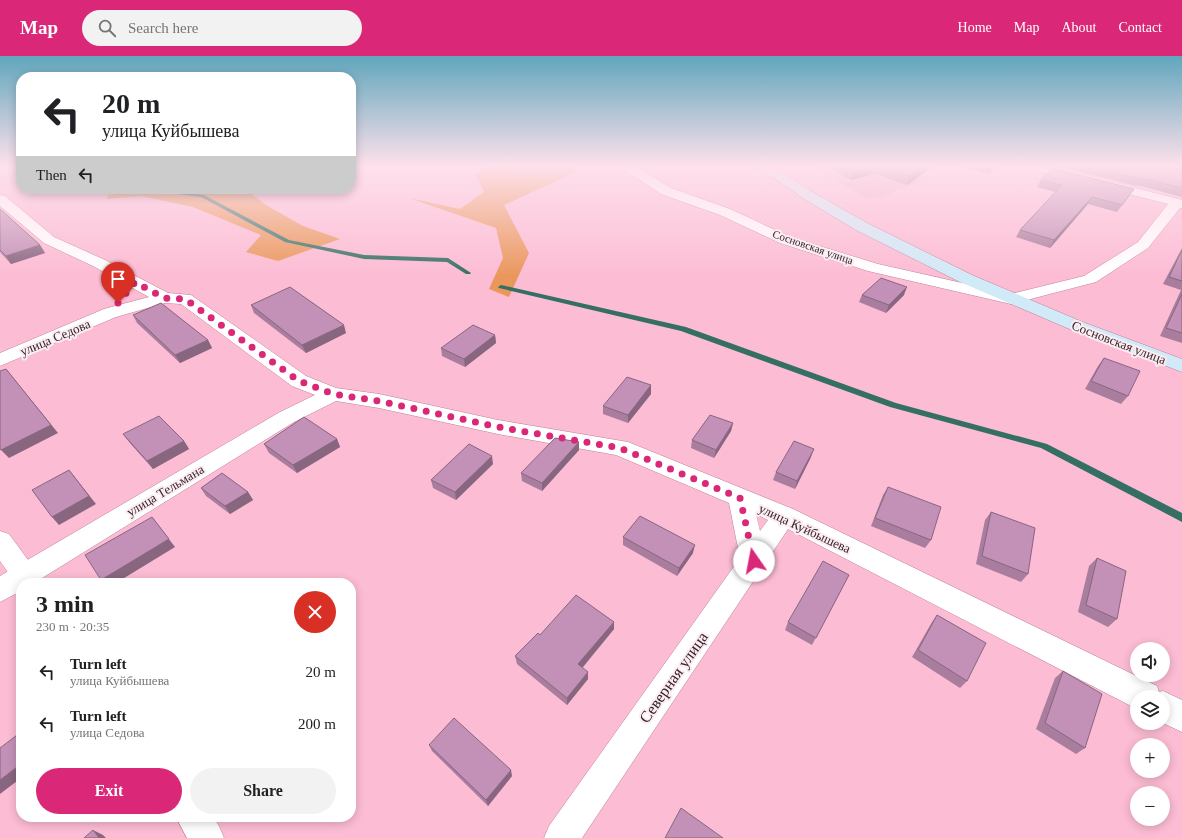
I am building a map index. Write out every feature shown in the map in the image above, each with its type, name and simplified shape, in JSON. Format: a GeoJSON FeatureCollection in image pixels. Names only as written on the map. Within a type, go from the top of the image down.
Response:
{"type":"FeatureCollection","features":[{"type":"Feature","properties":{"kind":"main road","name":"Сосновская улица"},"geometry":{"type":"LineString","coordinates":[[820,202],[882,238],[960,276],[1011,299],[1121,344],[1182,366]]}},
{"type":"Feature","properties":{"kind":"street","name":"улица Куйбышева"},"geometry":{"type":"LineString","coordinates":[[4,202],[49,240],[99,263],[164,298],[185,299],[299,381],[333,394],[379,401],[498,427],[620,448],[784,516],[1132,690]]}},
{"type":"Feature","properties":{"kind":"street","name":"Сосновская улица"},"geometry":{"type":"LineString","coordinates":[[698,202],[725,212],[785,240],[874,268],[1011,299]]}},
{"type":"Feature","properties":{"kind":"street"},"geometry":{"type":"LineString","coordinates":[[1011,299],[1090,279],[1143,245],[1179,204]]}},
{"type":"Feature","properties":{"kind":"street","name":"улица Седова"},"geometry":{"type":"LineString","coordinates":[[110,313],[135,282]]}},
{"type":"Feature","properties":{"kind":"street","name":"улица Седова"},"geometry":{"type":"LineString","coordinates":[[0,360],[110,313],[164,298]]}},
{"type":"Feature","properties":{"kind":"street","name":"улица Тельмана"},"geometry":{"type":"LineString","coordinates":[[30,578],[286,417],[333,394]]}},
{"type":"Feature","properties":{"kind":"street"},"geometry":{"type":"LineString","coordinates":[[740,498],[754,561]]}},
{"type":"Feature","properties":{"kind":"street","name":"Северная улица"},"geometry":{"type":"LineString","coordinates":[[561,838],[784,516]]}},
{"type":"Feature","properties":{"kind":"street"},"geometry":{"type":"LineString","coordinates":[[0,541],[27,578]]}},
{"type":"Feature","properties":{"kind":"street","name":"улица Тельмана"},"geometry":{"type":"LineString","coordinates":[[0,590],[16,584]]}},
{"type":"Feature","properties":{"kind":"street"},"geometry":{"type":"LineString","coordinates":[[1170,710],[1182,717]]}},
{"type":"Feature","properties":{"kind":"street"},"geometry":{"type":"LineString","coordinates":[[196,822],[207,838]]}},
{"type":"Feature","properties":{"kind":"shaded area"},"geometry":{"type":"Polygon","coordinates":[[[172,202],[263,202],[303,226],[340,239],[278,261],[246,252],[261,235],[193,207],[172,202]]]}},
{"type":"Feature","properties":{"kind":"shaded area"},"geometry":{"type":"Polygon","coordinates":[[[422,202],[430,202],[460,209],[469,202],[509,202],[504,205],[529,253],[509,297],[489,289],[503,258],[496,228],[422,202]]]}},
{"type":"Feature","properties":{"kind":"building"},"geometry":{"type":"Polygon","coordinates":[[[1046,202],[1087,202],[1054,240],[1020,230],[1046,202]]]}},
{"type":"Feature","properties":{"kind":"building"},"geometry":{"type":"Polygon","coordinates":[[[1113,202],[1124,202],[1122,205],[1113,202]]]}},
{"type":"Feature","properties":{"kind":"building"},"geometry":{"type":"Polygon","coordinates":[[[0,209],[40,245],[6,256],[0,250],[0,209]]]}},
{"type":"Feature","properties":{"kind":"building"},"geometry":{"type":"Polygon","coordinates":[[[1182,250],[1182,281],[1169,277],[1182,250]]]}},
{"type":"Feature","properties":{"kind":"building"},"geometry":{"type":"Polygon","coordinates":[[[881,278],[907,287],[889,305],[862,295],[881,278]]]}},
{"type":"Feature","properties":{"kind":"building"},"geometry":{"type":"Polygon","coordinates":[[[290,287],[344,325],[302,345],[251,305],[290,287]]]}},
{"type":"Feature","properties":{"kind":"building"},"geometry":{"type":"Polygon","coordinates":[[[1182,294],[1182,333],[1166,328],[1182,294]]]}},
{"type":"Feature","properties":{"kind":"building"},"geometry":{"type":"Polygon","coordinates":[[[161,303],[208,340],[175,355],[133,315],[161,303]]]}},
{"type":"Feature","properties":{"kind":"building"},"geometry":{"type":"Polygon","coordinates":[[[473,325],[495,335],[464,359],[441,348],[473,325]]]}},
{"type":"Feature","properties":{"kind":"building"},"geometry":{"type":"Polygon","coordinates":[[[1104,358],[1140,371],[1128,396],[1091,381],[1104,358]]]}},
{"type":"Feature","properties":{"kind":"building"},"geometry":{"type":"Polygon","coordinates":[[[6,369],[51,425],[1,450],[0,371],[6,369]]]}},
{"type":"Feature","properties":{"kind":"building"},"geometry":{"type":"Polygon","coordinates":[[[627,377],[651,385],[628,415],[603,406],[627,377]]]}},
{"type":"Feature","properties":{"kind":"building"},"geometry":{"type":"Polygon","coordinates":[[[710,415],[733,423],[716,450],[692,440],[710,415]]]}},
{"type":"Feature","properties":{"kind":"building"},"geometry":{"type":"Polygon","coordinates":[[[159,416],[184,441],[147,461],[123,434],[159,416]]]}},
{"type":"Feature","properties":{"kind":"building"},"geometry":{"type":"Polygon","coordinates":[[[304,417],[337,439],[293,465],[264,444],[304,417]]]}},
{"type":"Feature","properties":{"kind":"building"},"geometry":{"type":"Polygon","coordinates":[[[555,438],[579,442],[542,483],[521,473],[555,438]]]}},
{"type":"Feature","properties":{"kind":"building"},"geometry":{"type":"Polygon","coordinates":[[[794,441],[814,449],[797,481],[776,472],[794,441]]]}},
{"type":"Feature","properties":{"kind":"building"},"geometry":{"type":"Polygon","coordinates":[[[469,444],[492,456],[455,492],[431,480],[469,444]]]}},
{"type":"Feature","properties":{"kind":"building"},"geometry":{"type":"Polygon","coordinates":[[[69,470],[89,496],[52,517],[32,490],[69,470]]]}},
{"type":"Feature","properties":{"kind":"building"},"geometry":{"type":"Polygon","coordinates":[[[222,473],[248,492],[225,506],[201,488],[222,473]]]}},
{"type":"Feature","properties":{"kind":"building"},"geometry":{"type":"Polygon","coordinates":[[[888,487],[941,507],[931,540],[875,518],[888,487]]]}},
{"type":"Feature","properties":{"kind":"building"},"geometry":{"type":"Polygon","coordinates":[[[991,512],[1035,528],[1028,574],[982,556],[991,512]]]}},
{"type":"Feature","properties":{"kind":"building"},"geometry":{"type":"Polygon","coordinates":[[[640,516],[695,545],[679,568],[623,537],[640,516]]]}},
{"type":"Feature","properties":{"kind":"building"},"geometry":{"type":"Polygon","coordinates":[[[152,517],[169,539],[104,578],[100,578],[85,555],[152,517]]]}},
{"type":"Feature","properties":{"kind":"building"},"geometry":{"type":"Polygon","coordinates":[[[1097,558],[1126,571],[1117,619],[1086,605],[1097,558]]]}},
{"type":"Feature","properties":{"kind":"building"},"geometry":{"type":"Polygon","coordinates":[[[823,561],[849,575],[816,638],[788,622],[823,561]]]}},
{"type":"Feature","properties":{"kind":"building"},"geometry":{"type":"Polygon","coordinates":[[[576,595],[614,622],[578,664],[588,672],[567,698],[515,656],[538,633],[540,635],[576,595]]]}},
{"type":"Feature","properties":{"kind":"building"},"geometry":{"type":"Polygon","coordinates":[[[937,615],[986,643],[967,681],[918,650],[937,615]]]}},
{"type":"Feature","properties":{"kind":"building"},"geometry":{"type":"Polygon","coordinates":[[[1063,671],[1102,694],[1085,748],[1045,723],[1063,671]]]}},
{"type":"Feature","properties":{"kind":"building"},"geometry":{"type":"Polygon","coordinates":[[[454,718],[511,770],[486,800],[429,745],[454,718]]]}},
{"type":"Feature","properties":{"kind":"building"},"geometry":{"type":"Polygon","coordinates":[[[16,736],[16,768],[0,780],[0,748],[16,736]]]}},
{"type":"Feature","properties":{"kind":"building"},"geometry":{"type":"Polygon","coordinates":[[[681,808],[723,838],[665,838],[681,808]]]}},
{"type":"Feature","properties":{"kind":"building"},"geometry":{"type":"Polygon","coordinates":[[[93,830],[99,838],[84,838],[93,830]]]}},
{"type":"Feature","properties":{"kind":"waterway"},"geometry":{"type":"LineString","coordinates":[[214,202],[287,241],[364,257],[448,260],[468,273]]}},
{"type":"Feature","properties":{"kind":"waterway"},"geometry":{"type":"LineString","coordinates":[[501,287],[683,329],[893,405],[1044,446],[1182,518]]}},
{"type":"Feature","properties":{"kind":"route"},"geometry":{"type":"LineString","coordinates":[[118,303],[135,282],[164,298],[185,299],[299,381],[333,394],[379,401],[498,427],[620,448],[740,498],[754,561]]}}]}
